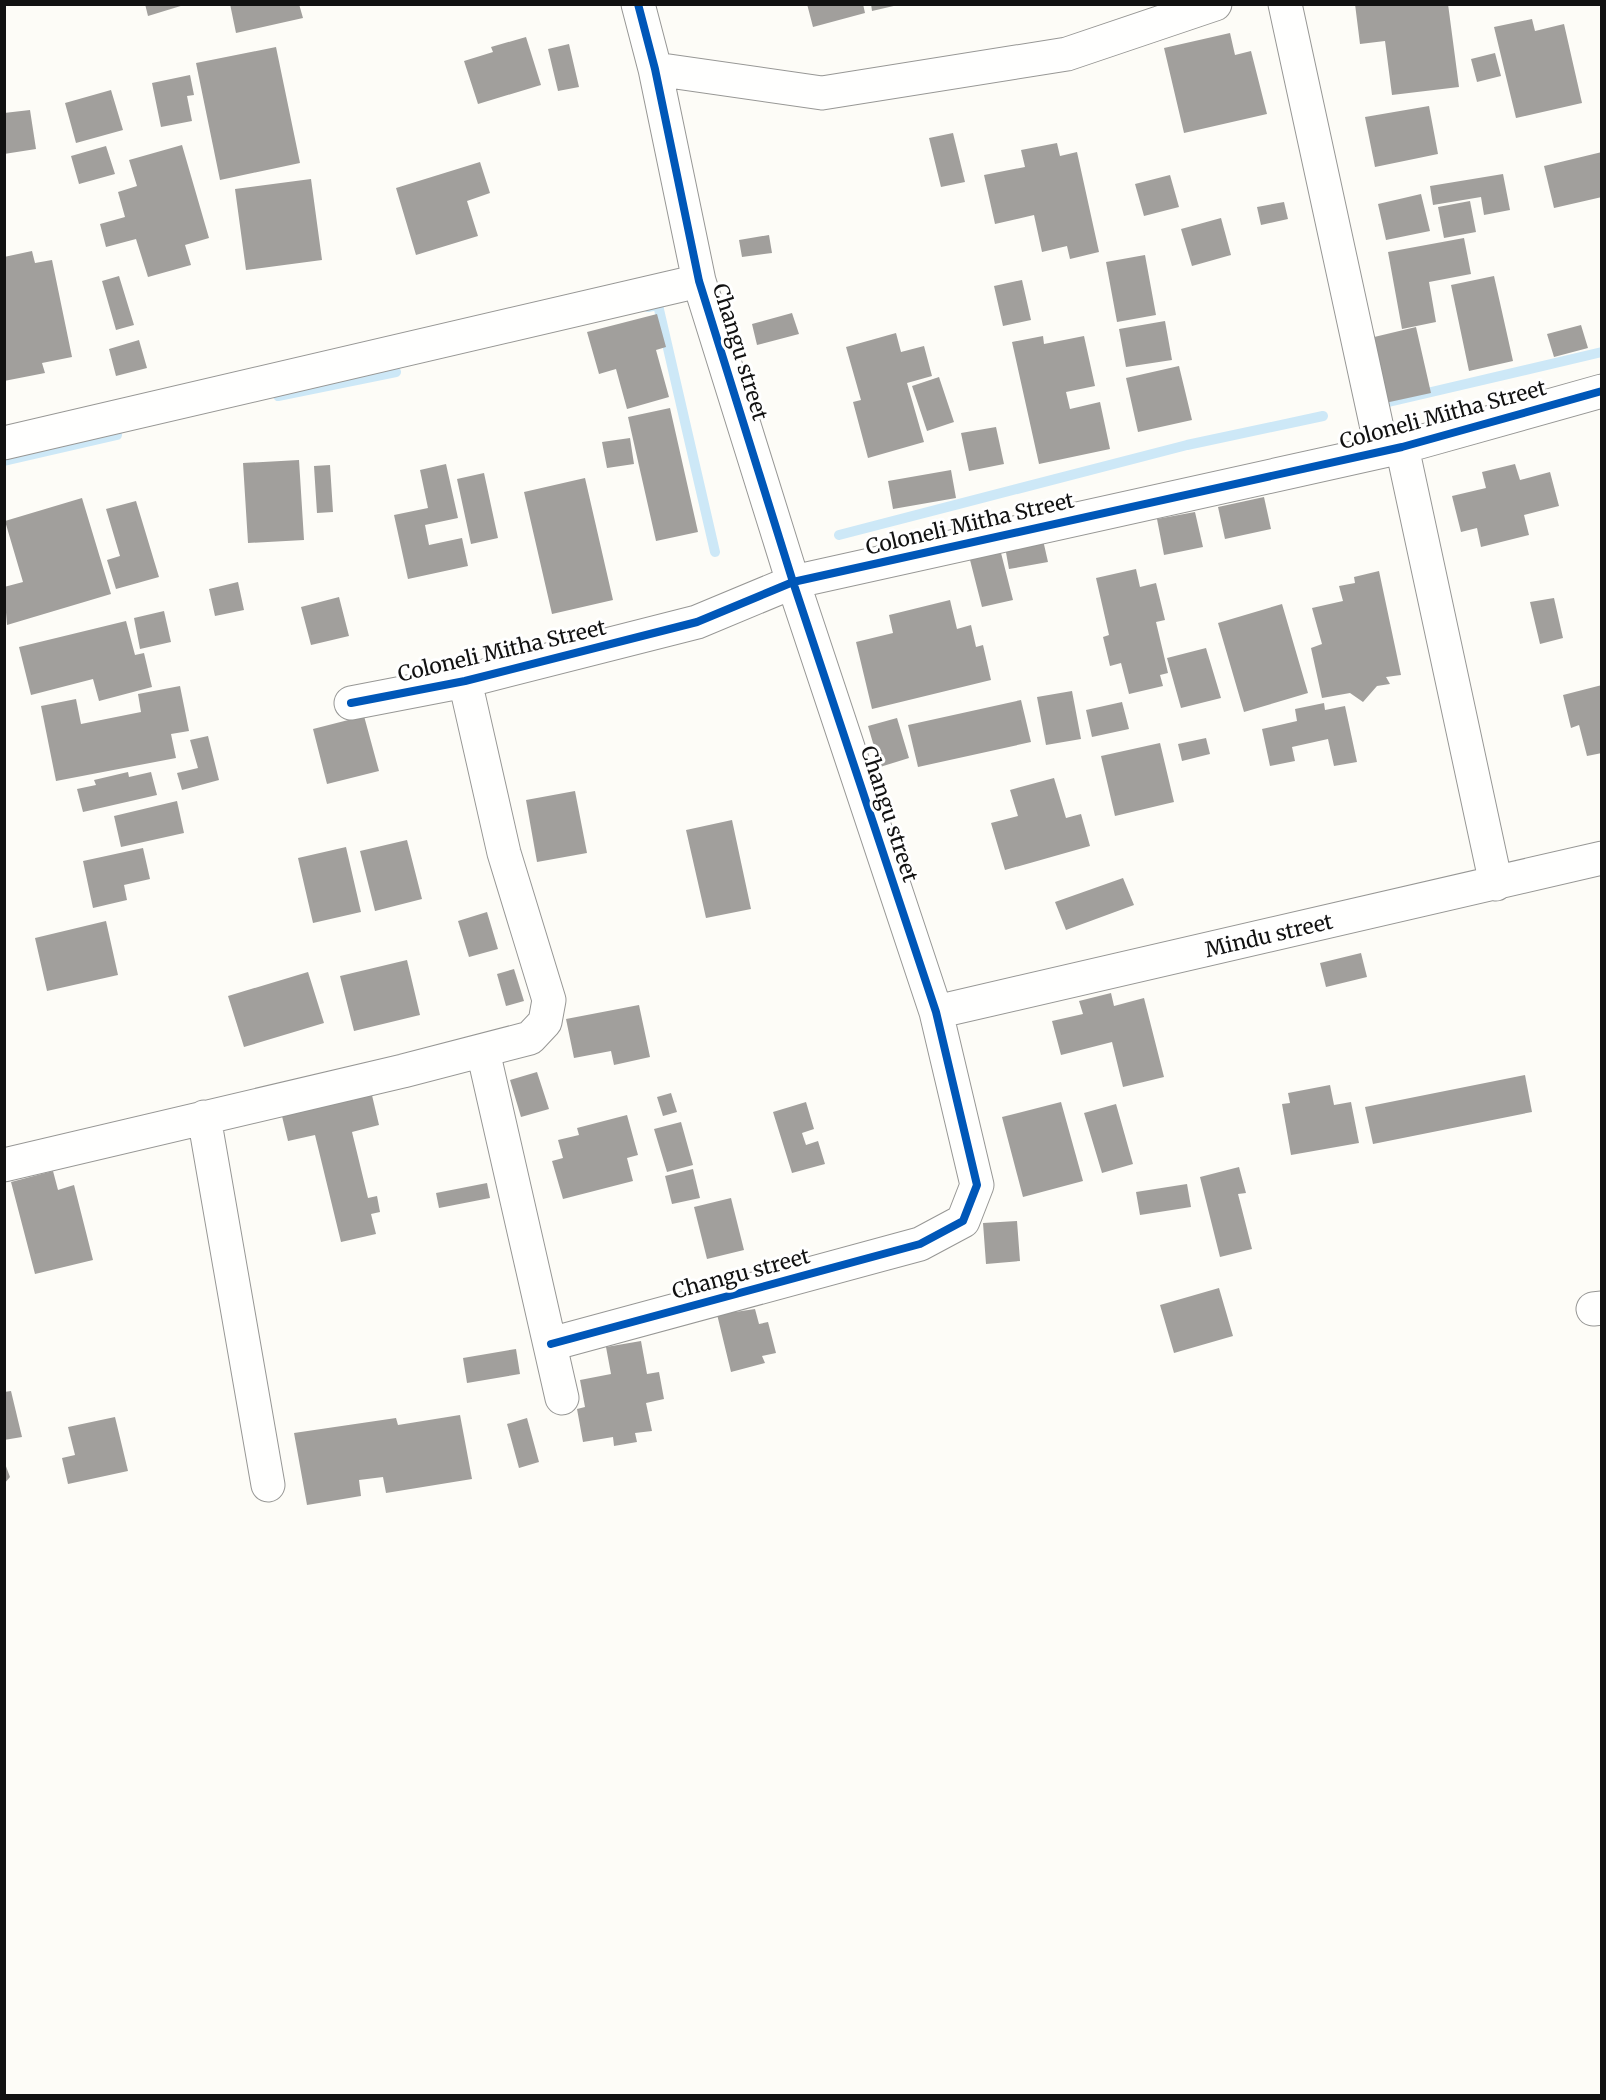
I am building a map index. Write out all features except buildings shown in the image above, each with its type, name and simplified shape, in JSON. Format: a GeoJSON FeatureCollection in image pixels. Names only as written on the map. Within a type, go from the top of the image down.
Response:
{"type":"FeatureCollection","features":[{"type":"Feature","properties":{"kind":"street","name":"Changu street"},"geometry":{"type":"LineString","coordinates":[[551,1344],[920,1244],[963,1221],[977,1185],[936,1012],[793,582],[699,281],[655,69],[638,4]]}},
{"type":"Feature","properties":{"kind":"street"},"geometry":{"type":"LineString","coordinates":[[655,69],[822,93],[1067,54],[1215,4]]}},
{"type":"Feature","properties":{"kind":"street"},"geometry":{"type":"LineString","coordinates":[[1285,4],[1496,884]]}},
{"type":"Feature","properties":{"kind":"street"},"geometry":{"type":"LineString","coordinates":[[4,443],[699,281]]}},
{"type":"Feature","properties":{"kind":"street","name":"Coloneli Mitha Street"},"geometry":{"type":"LineString","coordinates":[[351,703],[465,681],[697,622],[793,582],[1392,449],[1602,391]]}},
{"type":"Feature","properties":{"kind":"street"},"geometry":{"type":"LineString","coordinates":[[4,1165],[530,1038],[545,1022],[549,1000],[504,853],[465,681]]}},
{"type":"Feature","properties":{"kind":"street","name":"Mindu street"},"geometry":{"type":"LineString","coordinates":[[936,1012],[1602,858]]}},
{"type":"Feature","properties":{"kind":"street"},"geometry":{"type":"LineString","coordinates":[[483,1051],[562,1398]]}},
{"type":"Feature","properties":{"kind":"street"},"geometry":{"type":"LineString","coordinates":[[204,1117],[268,1485]]}},
{"type":"Feature","properties":{"kind":"waterway"},"geometry":{"type":"LineString","coordinates":[[648,307],[658,305],[715,552]]}},
{"type":"Feature","properties":{"kind":"waterway"},"geometry":{"type":"LineString","coordinates":[[1380,404],[1602,352]]}},
{"type":"Feature","properties":{"kind":"waterway"},"geometry":{"type":"LineString","coordinates":[[278,396],[396,372]]}},
{"type":"Feature","properties":{"kind":"waterway"},"geometry":{"type":"LineString","coordinates":[[839,535],[1187,445],[1323,416]]}},
{"type":"Feature","properties":{"kind":"waterway"},"geometry":{"type":"LineString","coordinates":[[4,461],[117,435]]}},
{"type":"Feature","properties":{"kind":"cycle path"},"geometry":{"type":"LineString","coordinates":[[551,1344],[920,1244],[963,1221],[977,1185],[936,1012],[793,582],[699,281],[655,69],[638,4]]}},
{"type":"Feature","properties":{"kind":"cycle path"},"geometry":{"type":"LineString","coordinates":[[351,703],[465,681],[697,622],[793,582],[1402,447],[1602,391]]}}]}
